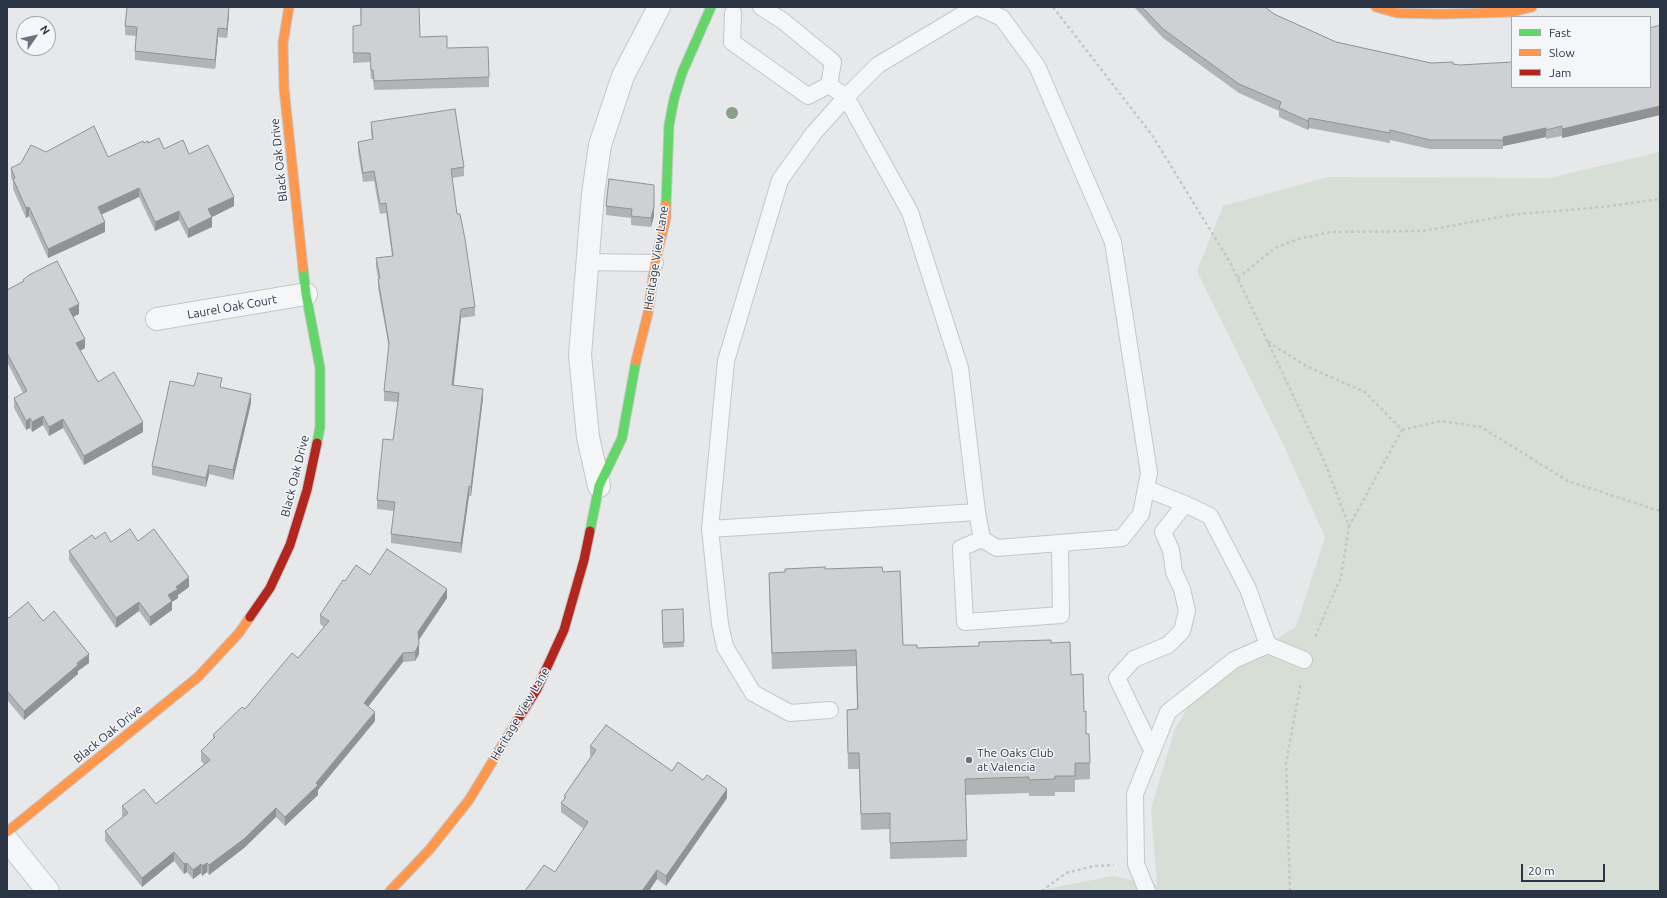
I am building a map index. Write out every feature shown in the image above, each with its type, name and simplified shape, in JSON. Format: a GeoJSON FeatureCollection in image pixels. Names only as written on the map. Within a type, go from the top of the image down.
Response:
{"type":"FeatureCollection","features":[{"type":"Feature","properties":{"kind":"street","name":"Black Oak Drive"},"geometry":{"type":"LineString","coordinates":[[7,832],[198,677],[239,633],[270,588],[290,545],[307,490],[320,427],[320,368],[306,294],[284,88],[283,43],[289,7]]}},
{"type":"Feature","properties":{"kind":"street","name":"Heritage View Lane"},"geometry":{"type":"LineString","coordinates":[[599,486],[588,437],[580,355],[593,194],[600,145],[623,76],[659,7]]}},
{"type":"Feature","properties":{"kind":"street","name":"Heritage View Lane"},"geometry":{"type":"LineString","coordinates":[[390,891],[430,849],[469,800],[537,689],[564,630],[584,560],[599,486],[622,438],[636,363],[648,313],[655,263],[666,218],[669,124],[674,99],[682,73],[711,7]]}},
{"type":"Feature","properties":{"kind":"street"},"geometry":{"type":"LineString","coordinates":[[1376,7],[1397,13],[1442,14],[1511,12],[1532,7]]}},
{"type":"Feature","properties":{"kind":"street","name":"Laurel Oak Court"},"geometry":{"type":"LineString","coordinates":[[157,319],[306,294]]}},
{"type":"Feature","properties":{"kind":"street"},"geometry":{"type":"LineString","coordinates":[[7,840],[48,891]]}},
{"type":"Feature","properties":{"kind":"lane"},"geometry":{"type":"LineString","coordinates":[[761,7],[783,21],[833,62],[829,85]]}},
{"type":"Feature","properties":{"kind":"lane"},"geometry":{"type":"LineString","coordinates":[[829,85],[846,96],[910,212],[960,368],[977,512],[982,539],[997,548],[1122,538],[1141,514],[1149,473],[1113,242],[1036,66],[1002,18],[976,7],[953,12],[878,65],[846,96],[813,134],[780,180],[726,361],[710,529],[720,624],[725,647],[753,693],[790,713],[830,710]]}},
{"type":"Feature","properties":{"kind":"lane"},"geometry":{"type":"LineString","coordinates":[[732,9],[732,42],[808,96],[829,85]]}},
{"type":"Feature","properties":{"kind":"lane"},"geometry":{"type":"LineString","coordinates":[[587,262],[655,263]]}},
{"type":"Feature","properties":{"kind":"lane"},"geometry":{"type":"LineString","coordinates":[[1147,489],[1210,516],[1248,589],[1268,645]]}},
{"type":"Feature","properties":{"kind":"lane"},"geometry":{"type":"LineString","coordinates":[[1152,750],[1117,678],[1134,659],[1168,645],[1182,631],[1187,612],[1182,589],[1174,572],[1171,550],[1163,532],[1185,504]]}},
{"type":"Feature","properties":{"kind":"lane"},"geometry":{"type":"LineString","coordinates":[[710,529],[977,512]]}},
{"type":"Feature","properties":{"kind":"lane"},"geometry":{"type":"LineString","coordinates":[[982,539],[961,548],[965,622],[1061,616],[1060,544]]}},
{"type":"Feature","properties":{"kind":"lane"},"geometry":{"type":"LineString","coordinates":[[1147,891],[1136,864],[1135,794],[1168,712],[1234,660],[1268,645],[1304,660]]}},
{"type":"Feature","properties":{"kind":"path"},"geometry":{"type":"LineString","coordinates":[[1053,7],[1152,135],[1231,264],[1325,463],[1348,526]]}},
{"type":"Feature","properties":{"kind":"path"},"geometry":{"type":"LineString","coordinates":[[1238,278],[1275,248],[1298,239],[1331,232],[1423,231],[1510,215],[1602,207],[1660,199]]}},
{"type":"Feature","properties":{"kind":"path"},"geometry":{"type":"LineString","coordinates":[[1268,341],[1308,367],[1365,392],[1402,430]]}},
{"type":"Feature","properties":{"kind":"path"},"geometry":{"type":"LineString","coordinates":[[1290,891],[1286,762],[1304,660],[1341,577],[1348,526],[1402,430],[1441,421],[1481,427],[1568,481],[1660,511]]}},
{"type":"Feature","properties":{"kind":"path"},"geometry":{"type":"LineString","coordinates":[[1042,891],[1066,873],[1094,866],[1136,864]]}},
{"type":"Feature","properties":{"kind":"shaded area"},"geometry":{"type":"Polygon","coordinates":[[[1660,152],[1660,891],[1037,891],[1113,876],[1157,885],[1151,809],[1175,729],[1201,685],[1296,627],[1325,537],[1283,444],[1197,271],[1223,206],[1328,177],[1549,178],[1660,152]]]}},
{"type":"Feature","properties":{"kind":"building"},"geometry":{"type":"Polygon","coordinates":[[[127,7],[229,7],[227,29],[218,28],[215,60],[135,51],[137,27],[125,26],[127,7]]]}},
{"type":"Feature","properties":{"kind":"building"},"geometry":{"type":"Polygon","coordinates":[[[361,7],[419,7],[420,37],[447,36],[447,48],[488,47],[489,77],[374,81],[373,70],[371,70],[370,53],[353,53],[353,26],[361,25],[361,7]]]}},
{"type":"Feature","properties":{"kind":"building"},"geometry":{"type":"Polygon","coordinates":[[[1142,7],[1265,7],[1274,14],[1336,42],[1431,63],[1453,62],[1453,64],[1460,65],[1511,62],[1511,88],[1651,88],[1651,28],[1660,25],[1660,106],[1562,129],[1562,126],[1546,130],[1546,128],[1503,137],[1503,140],[1430,140],[1390,130],[1390,133],[1309,118],[1308,121],[1279,108],[1281,102],[1239,84],[1163,29],[1142,7]]]}},
{"type":"Feature","properties":{"kind":"building"},"geometry":{"type":"Polygon","coordinates":[[[455,109],[464,167],[451,169],[457,214],[460,214],[465,239],[475,307],[461,309],[452,385],[483,389],[471,487],[469,486],[461,543],[391,534],[395,502],[377,500],[383,439],[393,440],[399,393],[384,391],[389,343],[376,258],[393,256],[386,203],[380,204],[374,171],[363,173],[358,142],[373,139],[371,122],[455,109]]]}},
{"type":"Feature","properties":{"kind":"building"},"geometry":{"type":"Polygon","coordinates":[[[94,126],[108,157],[143,141],[144,143],[148,141],[148,143],[159,138],[164,149],[183,140],[189,154],[208,145],[234,197],[208,209],[212,217],[188,229],[179,211],[155,222],[139,188],[98,207],[105,222],[48,249],[29,207],[26,208],[13,179],[15,178],[11,168],[21,163],[31,145],[46,152],[94,126]]]}},
{"type":"Feature","properties":{"kind":"building"},"geometry":{"type":"Polygon","coordinates":[[[609,179],[654,185],[654,207],[651,218],[631,216],[632,209],[606,206],[609,179]]]}},
{"type":"Feature","properties":{"kind":"building"},"geometry":{"type":"Polygon","coordinates":[[[57,261],[79,304],[69,309],[85,339],[76,343],[98,382],[114,372],[143,422],[84,456],[63,419],[49,427],[43,416],[32,422],[30,418],[26,421],[14,398],[27,391],[7,353],[7,290],[24,281],[23,280],[29,275],[57,261]]]}},
{"type":"Feature","properties":{"kind":"building"},"geometry":{"type":"Polygon","coordinates":[[[198,373],[222,378],[220,387],[251,394],[233,470],[209,465],[206,478],[152,466],[170,381],[194,386],[198,373]]]}},
{"type":"Feature","properties":{"kind":"building"},"geometry":{"type":"Polygon","coordinates":[[[130,529],[138,541],[154,529],[189,577],[176,587],[178,589],[168,595],[172,601],[150,617],[139,602],[116,618],[69,551],[92,535],[95,539],[105,532],[111,542],[130,529]]]}},
{"type":"Feature","properties":{"kind":"building"},"geometry":{"type":"Polygon","coordinates":[[[387,549],[447,589],[418,632],[419,644],[415,652],[403,653],[364,703],[375,712],[316,783],[318,785],[285,817],[276,808],[244,839],[209,865],[207,863],[202,866],[201,864],[193,870],[187,863],[184,864],[174,852],[142,878],[105,831],[128,813],[122,806],[144,789],[156,804],[210,760],[201,751],[215,737],[213,735],[242,707],[245,709],[292,653],[298,658],[329,621],[320,615],[343,580],[345,581],[356,565],[370,575],[387,549]]]}},
{"type":"Feature","properties":{"kind":"building","name":"The Oaks Club at Valencia"},"geometry":{"type":"Polygon","coordinates":[[[825,567],[825,569],[882,567],[883,572],[900,571],[903,645],[917,645],[917,648],[979,646],[979,642],[1051,640],[1051,643],[1070,642],[1071,675],[1083,674],[1084,712],[1086,711],[1086,734],[1089,734],[1090,763],[1075,763],[1075,776],[1055,776],[1055,779],[1029,780],[1029,777],[965,779],[967,840],[890,843],[890,813],[861,814],[859,753],[848,753],[847,710],[858,709],[856,650],[772,653],[769,573],[785,572],[785,569],[825,567]]]}},
{"type":"Feature","properties":{"kind":"building"},"geometry":{"type":"Polygon","coordinates":[[[28,602],[43,621],[54,611],[89,654],[24,711],[7,692],[7,616],[9,618],[28,602]]]}},
{"type":"Feature","properties":{"kind":"building"},"geometry":{"type":"Polygon","coordinates":[[[683,609],[684,642],[663,643],[662,610],[683,609]]]}},
{"type":"Feature","properties":{"kind":"building"},"geometry":{"type":"Polygon","coordinates":[[[606,725],[672,771],[678,762],[703,780],[707,775],[727,789],[666,876],[657,870],[642,891],[525,891],[544,865],[555,872],[588,822],[561,803],[566,797],[564,796],[596,750],[590,746],[606,725]]]}},
{"type":"Feature","properties":{"kind":"traffic: fast"},"geometry":{"type":"LineString","coordinates":[[666,205],[669,125],[674,99],[682,73],[711,7]]}},
{"type":"Feature","properties":{"kind":"traffic: fast"},"geometry":{"type":"LineString","coordinates":[[303,268],[306,294],[320,368],[320,427],[317,443]]}},
{"type":"Feature","properties":{"kind":"traffic: fast"},"geometry":{"type":"LineString","coordinates":[[590,531],[599,486],[622,438],[636,361]]}},
{"type":"Feature","properties":{"kind":"traffic: slow"},"geometry":{"type":"LineString","coordinates":[[289,7],[283,43],[284,88],[303,268]]}},
{"type":"Feature","properties":{"kind":"traffic: slow"},"geometry":{"type":"LineString","coordinates":[[1376,7],[1397,13],[1442,14],[1511,12],[1532,7]]}},
{"type":"Feature","properties":{"kind":"traffic: slow"},"geometry":{"type":"LineString","coordinates":[[636,361],[648,313],[655,263],[666,218],[666,205]]}},
{"type":"Feature","properties":{"kind":"traffic: slow"},"geometry":{"type":"LineString","coordinates":[[7,832],[198,677],[239,633],[250,617]]}},
{"type":"Feature","properties":{"kind":"traffic: slow"},"geometry":{"type":"LineString","coordinates":[[390,891],[430,849],[469,800],[520,716]]}},
{"type":"Feature","properties":{"kind":"traffic: jam"},"geometry":{"type":"LineString","coordinates":[[250,617],[270,588],[290,545],[307,490],[317,443]]}},
{"type":"Feature","properties":{"kind":"traffic: jam"},"geometry":{"type":"LineString","coordinates":[[520,716],[537,689],[564,630],[584,560],[590,531]]}},
{"type":"Feature","properties":{"kind":"place","name":"The Oaks Club at Valencia"},"geometry":{"type":"Point","coordinates":[969,760]}}]}
